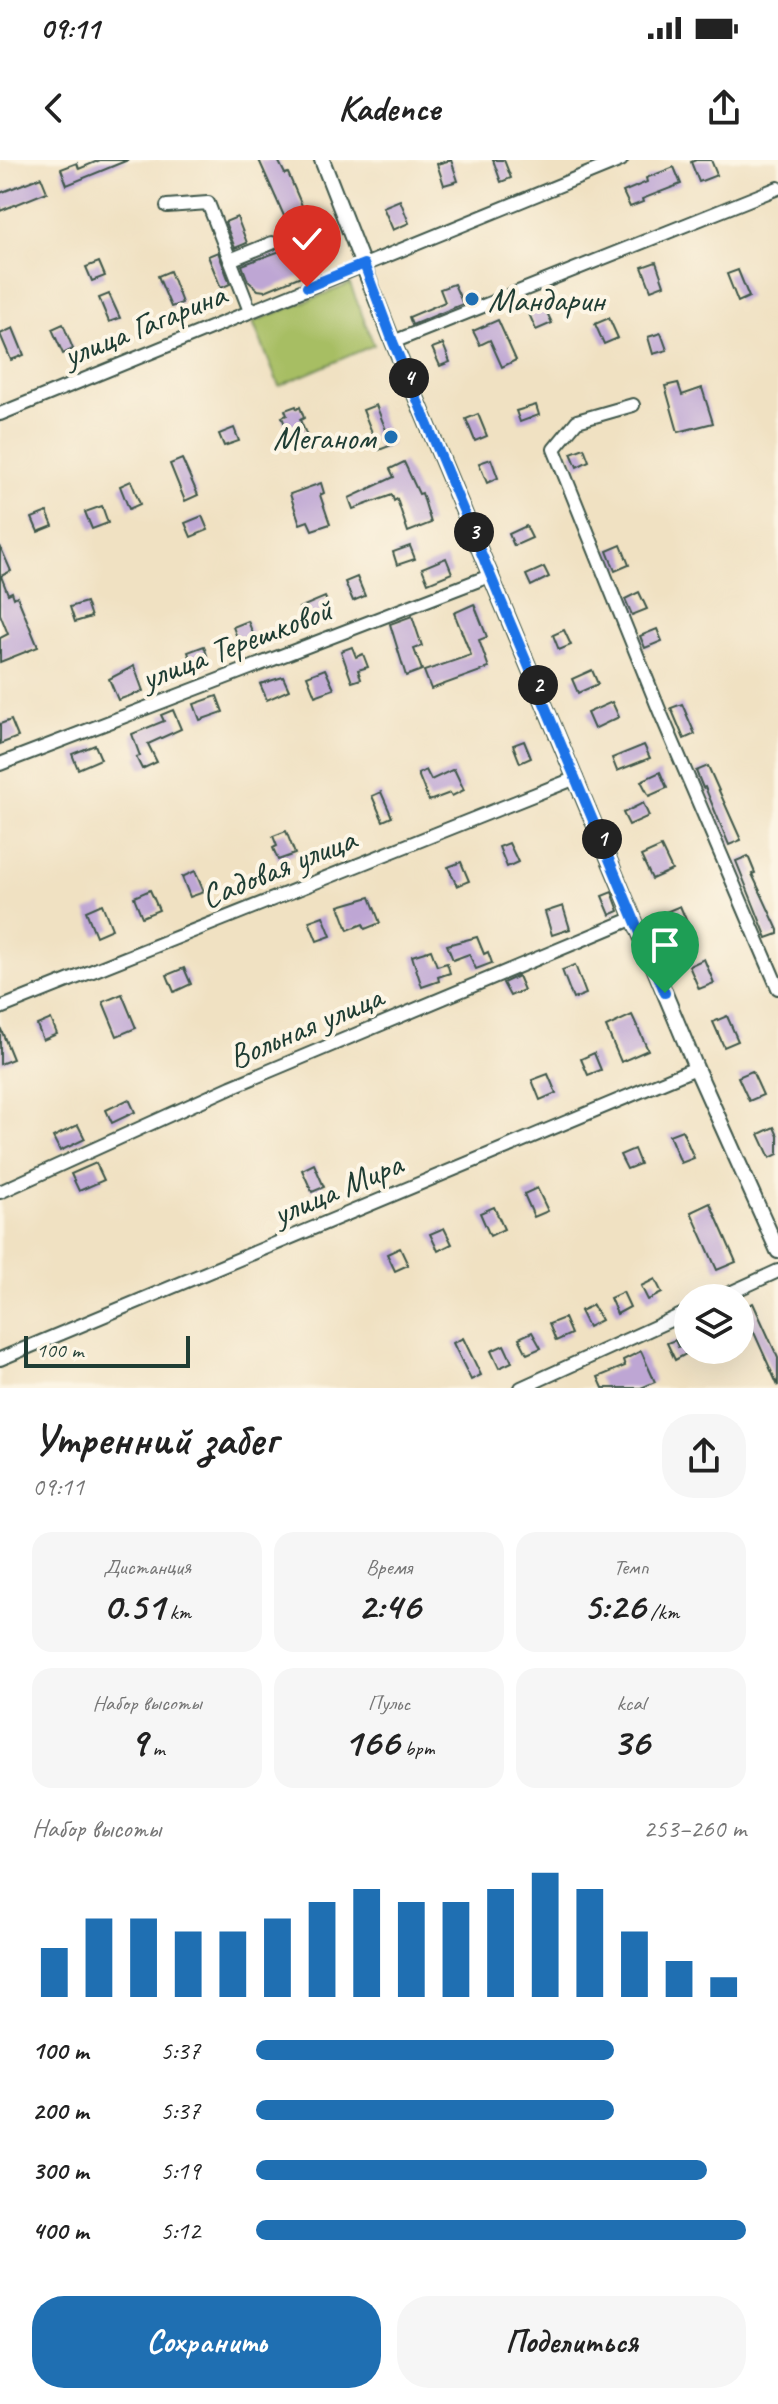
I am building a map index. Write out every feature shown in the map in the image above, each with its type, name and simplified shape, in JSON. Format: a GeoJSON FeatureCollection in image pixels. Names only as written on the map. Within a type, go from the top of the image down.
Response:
{"type":"FeatureCollection","features":[{"type":"Feature","properties":{"kind":"main road"},"geometry":{"type":"LineString","coordinates":[[322,160],[393,342],[696,1068],[778,1251]]}},
{"type":"Feature","properties":{"kind":"street","name":"улица Гагарина"},"geometry":{"type":"LineString","coordinates":[[0,414],[621,160]]}},
{"type":"Feature","properties":{"kind":"street"},"geometry":{"type":"LineString","coordinates":[[393,342],[778,188]]}},
{"type":"Feature","properties":{"kind":"street"},"geometry":{"type":"LineString","coordinates":[[167,206],[208,203],[250,311]]}},
{"type":"Feature","properties":{"kind":"street"},"geometry":{"type":"LineString","coordinates":[[230,260],[272,243]]}},
{"type":"Feature","properties":{"kind":"street"},"geometry":{"type":"LineString","coordinates":[[633,405],[577,421],[554,449],[660,712],[778,988]]}},
{"type":"Feature","properties":{"kind":"street","name":"улица Терешковой"},"geometry":{"type":"LineString","coordinates":[[0,764],[492,575]]}},
{"type":"Feature","properties":{"kind":"street","name":"Садовая улица"},"geometry":{"type":"LineString","coordinates":[[0,1008],[576,778]]}},
{"type":"Feature","properties":{"kind":"street","name":"Вольная улица"},"geometry":{"type":"LineString","coordinates":[[0,1192],[231,1087],[634,918]]}},
{"type":"Feature","properties":{"kind":"street","name":"улица Мира"},"geometry":{"type":"LineString","coordinates":[[0,1359],[696,1068]]}},
{"type":"Feature","properties":{"kind":"street"},"geometry":{"type":"LineString","coordinates":[[750,1284],[778,1271]]}},
{"type":"Feature","properties":{"kind":"street"},"geometry":{"type":"LineString","coordinates":[[521,1388],[674,1318]]}},
{"type":"Feature","properties":{"kind":"green space"},"geometry":{"type":"Polygon","coordinates":[[[350,284],[374,345],[279,386],[253,322],[350,284]]]}},
{"type":"Feature","properties":{"kind":"building"},"geometry":{"type":"Polygon","coordinates":[[[100,160],[128,160],[67,185],[61,169],[77,163],[79,169],[100,160]]]}},
{"type":"Feature","properties":{"kind":"building"},"geometry":{"type":"Polygon","coordinates":[[[259,160],[278,160],[285,174],[288,173],[315,236],[307,239],[318,269],[265,291],[258,290],[248,281],[242,265],[297,245],[259,160]]]}},
{"type":"Feature","properties":{"kind":"building"},"geometry":{"type":"Polygon","coordinates":[[[451,160],[458,181],[444,185],[437,164],[451,160]]]}},
{"type":"Feature","properties":{"kind":"building"},"geometry":{"type":"Polygon","coordinates":[[[493,160],[504,160],[511,178],[501,182],[493,160]]]}},
{"type":"Feature","properties":{"kind":"building"},"geometry":{"type":"Polygon","coordinates":[[[711,160],[717,175],[699,182],[691,162],[711,160]]]}},
{"type":"Feature","properties":{"kind":"building"},"geometry":{"type":"Polygon","coordinates":[[[674,167],[681,184],[630,207],[623,192],[647,182],[646,178],[674,167]]]}},
{"type":"Feature","properties":{"kind":"building"},"geometry":{"type":"Polygon","coordinates":[[[41,177],[47,192],[0,211],[0,193],[41,177]]]}},
{"type":"Feature","properties":{"kind":"building"},"geometry":{"type":"Polygon","coordinates":[[[400,200],[409,223],[393,230],[383,207],[400,200]]]}},
{"type":"Feature","properties":{"kind":"building"},"geometry":{"type":"Polygon","coordinates":[[[237,217],[247,243],[235,248],[225,222],[237,217]]]}},
{"type":"Feature","properties":{"kind":"building"},"geometry":{"type":"Polygon","coordinates":[[[218,252],[230,284],[221,288],[208,256],[218,252]]]}},
{"type":"Feature","properties":{"kind":"building"},"geometry":{"type":"Polygon","coordinates":[[[99,262],[105,276],[92,281],[86,267],[99,262]]]}},
{"type":"Feature","properties":{"kind":"building"},"geometry":{"type":"Polygon","coordinates":[[[656,262],[664,285],[651,290],[642,267],[656,262]]]}},
{"type":"Feature","properties":{"kind":"building"},"geometry":{"type":"Polygon","coordinates":[[[738,270],[749,297],[738,302],[727,274],[738,270]]]}},
{"type":"Feature","properties":{"kind":"building"},"geometry":{"type":"Polygon","coordinates":[[[170,271],[182,303],[171,307],[158,276],[170,271]]]}},
{"type":"Feature","properties":{"kind":"building"},"geometry":{"type":"Polygon","coordinates":[[[454,284],[463,304],[412,325],[409,317],[445,302],[440,289],[454,284]]]}},
{"type":"Feature","properties":{"kind":"building"},"geometry":{"type":"Polygon","coordinates":[[[109,294],[120,318],[109,322],[99,298],[109,294]]]}},
{"type":"Feature","properties":{"kind":"building"},"geometry":{"type":"Polygon","coordinates":[[[542,302],[552,323],[536,330],[527,309],[542,302]]]}},
{"type":"Feature","properties":{"kind":"building"},"geometry":{"type":"Polygon","coordinates":[[[609,318],[618,338],[604,344],[595,324],[609,318]]]}},
{"type":"Feature","properties":{"kind":"building"},"geometry":{"type":"Polygon","coordinates":[[[498,320],[516,360],[502,367],[490,340],[480,345],[473,331],[498,320]]]}},
{"type":"Feature","properties":{"kind":"building"},"geometry":{"type":"Polygon","coordinates":[[[63,324],[73,349],[63,354],[52,329],[63,324]]]}},
{"type":"Feature","properties":{"kind":"building"},"geometry":{"type":"Polygon","coordinates":[[[13,328],[24,355],[11,360],[0,334],[13,328]]]}},
{"type":"Feature","properties":{"kind":"building"},"geometry":{"type":"Polygon","coordinates":[[[661,333],[667,350],[653,354],[648,337],[661,333]]]}},
{"type":"Feature","properties":{"kind":"building"},"geometry":{"type":"Polygon","coordinates":[[[443,344],[450,362],[440,366],[432,348],[443,344]]]}},
{"type":"Feature","properties":{"kind":"building"},"geometry":{"type":"Polygon","coordinates":[[[678,383],[682,395],[702,388],[713,423],[678,432],[665,386],[678,383]]]}},
{"type":"Feature","properties":{"kind":"building"},"geometry":{"type":"Polygon","coordinates":[[[376,405],[392,445],[379,450],[363,410],[376,405]]]}},
{"type":"Feature","properties":{"kind":"building"},"geometry":{"type":"Polygon","coordinates":[[[536,405],[539,415],[520,422],[516,411],[536,405]]]}},
{"type":"Feature","properties":{"kind":"building"},"geometry":{"type":"Polygon","coordinates":[[[296,406],[297,409],[300,407],[304,418],[300,420],[307,436],[292,442],[282,417],[287,415],[285,410],[296,406]]]}},
{"type":"Feature","properties":{"kind":"building"},"geometry":{"type":"Polygon","coordinates":[[[478,414],[487,436],[475,441],[466,419],[478,414]]]}},
{"type":"Feature","properties":{"kind":"building"},"geometry":{"type":"Polygon","coordinates":[[[234,428],[239,441],[224,446],[219,434],[234,428]]]}},
{"type":"Feature","properties":{"kind":"building"},"geometry":{"type":"Polygon","coordinates":[[[584,448],[589,461],[577,467],[571,453],[584,448]]]}},
{"type":"Feature","properties":{"kind":"building"},"geometry":{"type":"Polygon","coordinates":[[[182,459],[198,495],[185,501],[170,464],[182,459]]]}},
{"type":"Feature","properties":{"kind":"building"},"geometry":{"type":"Polygon","coordinates":[[[491,459],[498,478],[487,483],[479,463],[491,459]]]}},
{"type":"Feature","properties":{"kind":"building"},"geometry":{"type":"Polygon","coordinates":[[[404,462],[419,494],[422,493],[431,523],[408,532],[397,499],[394,501],[392,495],[353,509],[349,498],[394,477],[390,469],[404,462]]]}},
{"type":"Feature","properties":{"kind":"building"},"geometry":{"type":"Polygon","coordinates":[[[131,481],[140,504],[129,509],[120,486],[131,481]]]}},
{"type":"Feature","properties":{"kind":"building"},"geometry":{"type":"Polygon","coordinates":[[[321,483],[324,493],[320,495],[330,524],[312,530],[308,521],[300,524],[290,494],[321,483]]]}},
{"type":"Feature","properties":{"kind":"building"},"geometry":{"type":"Polygon","coordinates":[[[102,506],[108,523],[92,529],[85,512],[102,506]]]}},
{"type":"Feature","properties":{"kind":"building"},"geometry":{"type":"Polygon","coordinates":[[[47,512],[53,526],[38,532],[32,518],[47,512]]]}},
{"type":"Feature","properties":{"kind":"building"},"geometry":{"type":"Polygon","coordinates":[[[202,516],[208,530],[191,537],[185,523],[202,516]]]}},
{"type":"Feature","properties":{"kind":"building"},"geometry":{"type":"Polygon","coordinates":[[[526,526],[532,538],[514,546],[509,534],[526,526]]]}},
{"type":"Feature","properties":{"kind":"building"},"geometry":{"type":"Polygon","coordinates":[[[621,545],[629,565],[615,571],[607,551],[621,545]]]}},
{"type":"Feature","properties":{"kind":"building"},"geometry":{"type":"Polygon","coordinates":[[[0,546],[11,571],[1,576],[8,594],[12,592],[14,598],[17,596],[38,647],[0,662],[0,638],[8,634],[0,614],[0,546]]]}},
{"type":"Feature","properties":{"kind":"building"},"geometry":{"type":"Polygon","coordinates":[[[410,546],[415,559],[397,565],[393,552],[410,546]]]}},
{"type":"Feature","properties":{"kind":"building"},"geometry":{"type":"Polygon","coordinates":[[[446,558],[452,573],[428,583],[422,568],[446,558]]]}},
{"type":"Feature","properties":{"kind":"building"},"geometry":{"type":"Polygon","coordinates":[[[544,567],[549,577],[531,586],[526,575],[544,567]]]}},
{"type":"Feature","properties":{"kind":"building"},"geometry":{"type":"Polygon","coordinates":[[[357,577],[365,596],[353,601],[345,582],[357,577]]]}},
{"type":"Feature","properties":{"kind":"building"},"geometry":{"type":"Polygon","coordinates":[[[639,592],[647,609],[632,615],[625,599],[639,592]]]}},
{"type":"Feature","properties":{"kind":"building"},"geometry":{"type":"Polygon","coordinates":[[[325,597],[330,609],[318,613],[321,623],[307,628],[299,608],[325,597]]]}},
{"type":"Feature","properties":{"kind":"building"},"geometry":{"type":"Polygon","coordinates":[[[86,602],[91,617],[75,622],[70,607],[86,602]]]}},
{"type":"Feature","properties":{"kind":"building"},"geometry":{"type":"Polygon","coordinates":[[[474,604],[487,637],[479,640],[489,668],[431,689],[424,671],[471,655],[454,613],[474,604]]]}},
{"type":"Feature","properties":{"kind":"building"},"geometry":{"type":"Polygon","coordinates":[[[412,616],[422,646],[414,649],[422,670],[406,676],[390,624],[412,616]]]}},
{"type":"Feature","properties":{"kind":"building"},"geometry":{"type":"Polygon","coordinates":[[[248,621],[257,644],[242,650],[233,627],[248,621]]]}},
{"type":"Feature","properties":{"kind":"building"},"geometry":{"type":"Polygon","coordinates":[[[657,629],[662,641],[645,648],[640,636],[657,629]]]}},
{"type":"Feature","properties":{"kind":"building"},"geometry":{"type":"Polygon","coordinates":[[[564,630],[571,645],[559,650],[553,635],[564,630]]]}},
{"type":"Feature","properties":{"kind":"building"},"geometry":{"type":"Polygon","coordinates":[[[204,646],[210,665],[195,671],[188,652],[204,646]]]}},
{"type":"Feature","properties":{"kind":"building"},"geometry":{"type":"Polygon","coordinates":[[[352,647],[356,657],[363,654],[368,667],[358,670],[361,679],[352,682],[341,651],[352,647]]]}},
{"type":"Feature","properties":{"kind":"building"},"geometry":{"type":"Polygon","coordinates":[[[134,666],[143,691],[118,700],[109,679],[134,666]]]}},
{"type":"Feature","properties":{"kind":"building"},"geometry":{"type":"Polygon","coordinates":[[[325,669],[334,689],[315,696],[307,676],[325,669]]]}},
{"type":"Feature","properties":{"kind":"building"},"geometry":{"type":"Polygon","coordinates":[[[592,670],[598,684],[578,693],[572,679],[592,670]]]}},
{"type":"Feature","properties":{"kind":"building"},"geometry":{"type":"Polygon","coordinates":[[[283,677],[289,690],[267,700],[260,684],[283,677]]]}},
{"type":"Feature","properties":{"kind":"building"},"geometry":{"type":"Polygon","coordinates":[[[217,696],[223,712],[200,720],[194,704],[217,696]]]}},
{"type":"Feature","properties":{"kind":"building"},"geometry":{"type":"Polygon","coordinates":[[[612,702],[619,717],[594,729],[587,713],[612,702]]]}},
{"type":"Feature","properties":{"kind":"building"},"geometry":{"type":"Polygon","coordinates":[[[682,704],[695,734],[684,739],[671,708],[682,704]]]}},
{"type":"Feature","properties":{"kind":"building"},"geometry":{"type":"Polygon","coordinates":[[[173,710],[181,729],[148,744],[157,762],[142,769],[136,757],[140,756],[132,734],[164,721],[161,715],[173,710]]]}},
{"type":"Feature","properties":{"kind":"building"},"geometry":{"type":"Polygon","coordinates":[[[11,720],[18,737],[0,744],[0,724],[11,720]]]}},
{"type":"Feature","properties":{"kind":"building"},"geometry":{"type":"Polygon","coordinates":[[[524,741],[531,758],[520,763],[513,745],[524,741]]]}},
{"type":"Feature","properties":{"kind":"building"},"geometry":{"type":"Polygon","coordinates":[[[95,745],[101,759],[78,769],[72,754],[95,745]]]}},
{"type":"Feature","properties":{"kind":"building"},"geometry":{"type":"Polygon","coordinates":[[[644,745],[650,758],[617,771],[612,758],[644,745]]]}},
{"type":"Feature","properties":{"kind":"building"},"geometry":{"type":"Polygon","coordinates":[[[708,766],[741,840],[729,845],[696,771],[708,766]]]}},
{"type":"Feature","properties":{"kind":"building"},"geometry":{"type":"Polygon","coordinates":[[[454,769],[464,790],[429,801],[418,774],[426,770],[431,780],[454,769]]]}},
{"type":"Feature","properties":{"kind":"building"},"geometry":{"type":"Polygon","coordinates":[[[660,772],[667,788],[649,796],[641,781],[660,772]]]}},
{"type":"Feature","properties":{"kind":"building"},"geometry":{"type":"Polygon","coordinates":[[[381,792],[392,817],[383,821],[372,796],[381,792]]]}},
{"type":"Feature","properties":{"kind":"building"},"geometry":{"type":"Polygon","coordinates":[[[643,803],[649,816],[629,825],[623,813],[643,803]]]}},
{"type":"Feature","properties":{"kind":"building"},"geometry":{"type":"Polygon","coordinates":[[[286,831],[295,854],[278,860],[273,848],[277,846],[273,836],[286,831]]]}},
{"type":"Feature","properties":{"kind":"building"},"geometry":{"type":"Polygon","coordinates":[[[509,843],[518,862],[507,867],[499,847],[509,843]]]}},
{"type":"Feature","properties":{"kind":"building"},"geometry":{"type":"Polygon","coordinates":[[[661,847],[672,870],[652,879],[641,856],[661,847]]]}},
{"type":"Feature","properties":{"kind":"building"},"geometry":{"type":"Polygon","coordinates":[[[748,856],[755,873],[752,874],[778,930],[778,934],[767,938],[736,861],[748,856]]]}},
{"type":"Feature","properties":{"kind":"building"},"geometry":{"type":"Polygon","coordinates":[[[461,862],[469,881],[457,886],[448,867],[461,862]]]}},
{"type":"Feature","properties":{"kind":"building"},"geometry":{"type":"Polygon","coordinates":[[[195,871],[204,892],[190,897],[182,877],[195,871]]]}},
{"type":"Feature","properties":{"kind":"building"},"geometry":{"type":"Polygon","coordinates":[[[150,890],[159,910],[142,917],[134,897],[150,890]]]}},
{"type":"Feature","properties":{"kind":"building"},"geometry":{"type":"Polygon","coordinates":[[[612,892],[619,911],[610,915],[602,896],[612,892]]]}},
{"type":"Feature","properties":{"kind":"building"},"geometry":{"type":"Polygon","coordinates":[[[370,897],[380,923],[365,929],[363,924],[348,930],[339,906],[370,897]]]}},
{"type":"Feature","properties":{"kind":"building"},"geometry":{"type":"Polygon","coordinates":[[[102,904],[112,929],[96,936],[86,911],[102,904]]]}},
{"type":"Feature","properties":{"kind":"building"},"geometry":{"type":"Polygon","coordinates":[[[563,906],[570,929],[552,935],[545,912],[563,906]]]}},
{"type":"Feature","properties":{"kind":"building"},"geometry":{"type":"Polygon","coordinates":[[[680,906],[690,929],[671,937],[661,914],[680,906]]]}},
{"type":"Feature","properties":{"kind":"building"},"geometry":{"type":"Polygon","coordinates":[[[323,916],[331,936],[317,941],[309,921],[323,916]]]}},
{"type":"Feature","properties":{"kind":"building"},"geometry":{"type":"Polygon","coordinates":[[[477,937],[484,954],[488,952],[492,963],[476,969],[469,954],[453,960],[447,945],[477,937]]]}},
{"type":"Feature","properties":{"kind":"building"},"geometry":{"type":"Polygon","coordinates":[[[431,950],[437,966],[447,963],[450,973],[422,987],[412,956],[431,950]]]}},
{"type":"Feature","properties":{"kind":"building"},"geometry":{"type":"Polygon","coordinates":[[[704,959],[714,983],[699,989],[689,966],[704,959]]]}},
{"type":"Feature","properties":{"kind":"building"},"geometry":{"type":"Polygon","coordinates":[[[575,965],[586,994],[573,999],[562,970],[575,965]]]}},
{"type":"Feature","properties":{"kind":"building"},"geometry":{"type":"Polygon","coordinates":[[[184,968],[191,984],[174,992],[167,975],[184,968]]]}},
{"type":"Feature","properties":{"kind":"building"},"geometry":{"type":"Polygon","coordinates":[[[518,976],[524,990],[510,996],[503,983],[518,976]]]}},
{"type":"Feature","properties":{"kind":"building"},"geometry":{"type":"Polygon","coordinates":[[[122,994],[136,1028],[117,1036],[103,1002],[122,994]]]}},
{"type":"Feature","properties":{"kind":"building"},"geometry":{"type":"Polygon","coordinates":[[[632,1015],[648,1050],[621,1062],[606,1027],[632,1015]]]}},
{"type":"Feature","properties":{"kind":"building"},"geometry":{"type":"Polygon","coordinates":[[[727,1016],[738,1041],[724,1047],[713,1022],[727,1016]]]}},
{"type":"Feature","properties":{"kind":"building"},"geometry":{"type":"Polygon","coordinates":[[[51,1019],[57,1034],[43,1040],[37,1025],[51,1019]]]}},
{"type":"Feature","properties":{"kind":"building"},"geometry":{"type":"Polygon","coordinates":[[[0,1027],[13,1059],[0,1064],[0,1027]]]}},
{"type":"Feature","properties":{"kind":"building"},"geometry":{"type":"Polygon","coordinates":[[[594,1053],[601,1070],[588,1075],[581,1059],[594,1053]]]}},
{"type":"Feature","properties":{"kind":"building"},"geometry":{"type":"Polygon","coordinates":[[[752,1071],[763,1095],[749,1101],[738,1077],[752,1071]]]}},
{"type":"Feature","properties":{"kind":"building"},"geometry":{"type":"Polygon","coordinates":[[[548,1074],[556,1093],[540,1100],[532,1080],[548,1074]]]}},
{"type":"Feature","properties":{"kind":"building"},"geometry":{"type":"Polygon","coordinates":[[[129,1099],[135,1112],[112,1123],[106,1110],[129,1099]]]}},
{"type":"Feature","properties":{"kind":"building"},"geometry":{"type":"Polygon","coordinates":[[[78,1125],[85,1139],[60,1151],[53,1137],[78,1125]]]}},
{"type":"Feature","properties":{"kind":"building"},"geometry":{"type":"Polygon","coordinates":[[[774,1127],[778,1136],[778,1154],[770,1158],[759,1134],[774,1127]]]}},
{"type":"Feature","properties":{"kind":"building"},"geometry":{"type":"Polygon","coordinates":[[[682,1130],[694,1158],[681,1163],[669,1135],[682,1130]]]}},
{"type":"Feature","properties":{"kind":"building"},"geometry":{"type":"Polygon","coordinates":[[[634,1149],[640,1164],[627,1169],[620,1155],[634,1149]]]}},
{"type":"Feature","properties":{"kind":"building"},"geometry":{"type":"Polygon","coordinates":[[[96,1163],[104,1180],[79,1191],[71,1174],[96,1163]]]}},
{"type":"Feature","properties":{"kind":"building"},"geometry":{"type":"Polygon","coordinates":[[[314,1164],[324,1187],[312,1192],[302,1170],[314,1164]]]}},
{"type":"Feature","properties":{"kind":"building"},"geometry":{"type":"Polygon","coordinates":[[[537,1188],[548,1211],[534,1217],[524,1194],[537,1188]]]}},
{"type":"Feature","properties":{"kind":"building"},"geometry":{"type":"Polygon","coordinates":[[[710,1203],[736,1262],[717,1270],[691,1212],[710,1203]]]}},
{"type":"Feature","properties":{"kind":"building"},"geometry":{"type":"Polygon","coordinates":[[[494,1207],[504,1229],[490,1236],[480,1213],[494,1207]]]}},
{"type":"Feature","properties":{"kind":"building"},"geometry":{"type":"Polygon","coordinates":[[[444,1228],[452,1244],[438,1251],[430,1234],[444,1228]]]}},
{"type":"Feature","properties":{"kind":"building"},"geometry":{"type":"Polygon","coordinates":[[[400,1248],[408,1265],[395,1271],[387,1254],[400,1248]]]}},
{"type":"Feature","properties":{"kind":"building"},"geometry":{"type":"Polygon","coordinates":[[[655,1279],[662,1293],[648,1300],[641,1286],[655,1279]]]}},
{"type":"Feature","properties":{"kind":"building"},"geometry":{"type":"Polygon","coordinates":[[[623,1292],[630,1307],[617,1314],[610,1298],[623,1292]]]}},
{"type":"Feature","properties":{"kind":"building"},"geometry":{"type":"Polygon","coordinates":[[[593,1305],[601,1320],[588,1327],[580,1311],[593,1305]]]}},
{"type":"Feature","properties":{"kind":"building"},"geometry":{"type":"Polygon","coordinates":[[[754,1305],[778,1358],[778,1386],[754,1333],[754,1305]]]}},
{"type":"Feature","properties":{"kind":"building"},"geometry":{"type":"Polygon","coordinates":[[[564,1318],[571,1334],[556,1341],[549,1324],[564,1318]]]}},
{"type":"Feature","properties":{"kind":"building"},"geometry":{"type":"Polygon","coordinates":[[[532,1332],[541,1348],[527,1354],[519,1338],[532,1332]]]}},
{"type":"Feature","properties":{"kind":"building"},"geometry":{"type":"Polygon","coordinates":[[[463,1338],[481,1375],[471,1380],[453,1343],[463,1338]]]}},
{"type":"Feature","properties":{"kind":"building"},"geometry":{"type":"Polygon","coordinates":[[[674,1340],[674,1358],[667,1343],[674,1340]]]}},
{"type":"Feature","properties":{"kind":"building"},"geometry":{"type":"Polygon","coordinates":[[[504,1345],[512,1362],[499,1368],[491,1351],[504,1345]]]}},
{"type":"Feature","properties":{"kind":"building"},"geometry":{"type":"Polygon","coordinates":[[[641,1351],[655,1382],[641,1388],[603,1388],[598,1377],[625,1366],[623,1360],[641,1351]]]}},
{"type":"Feature","properties":{"kind":"place","name":"Мандарин"},"geometry":{"type":"Point","coordinates":[472,299]}},
{"type":"Feature","properties":{"kind":"place","name":"Меганом"},"geometry":{"type":"Point","coordinates":[391,437]}},
{"type":"Feature","properties":{"kind":"route"},"geometry":{"type":"LineString","coordinates":[[307,287],[364,264],[393,342],[665,993]]}}]}
